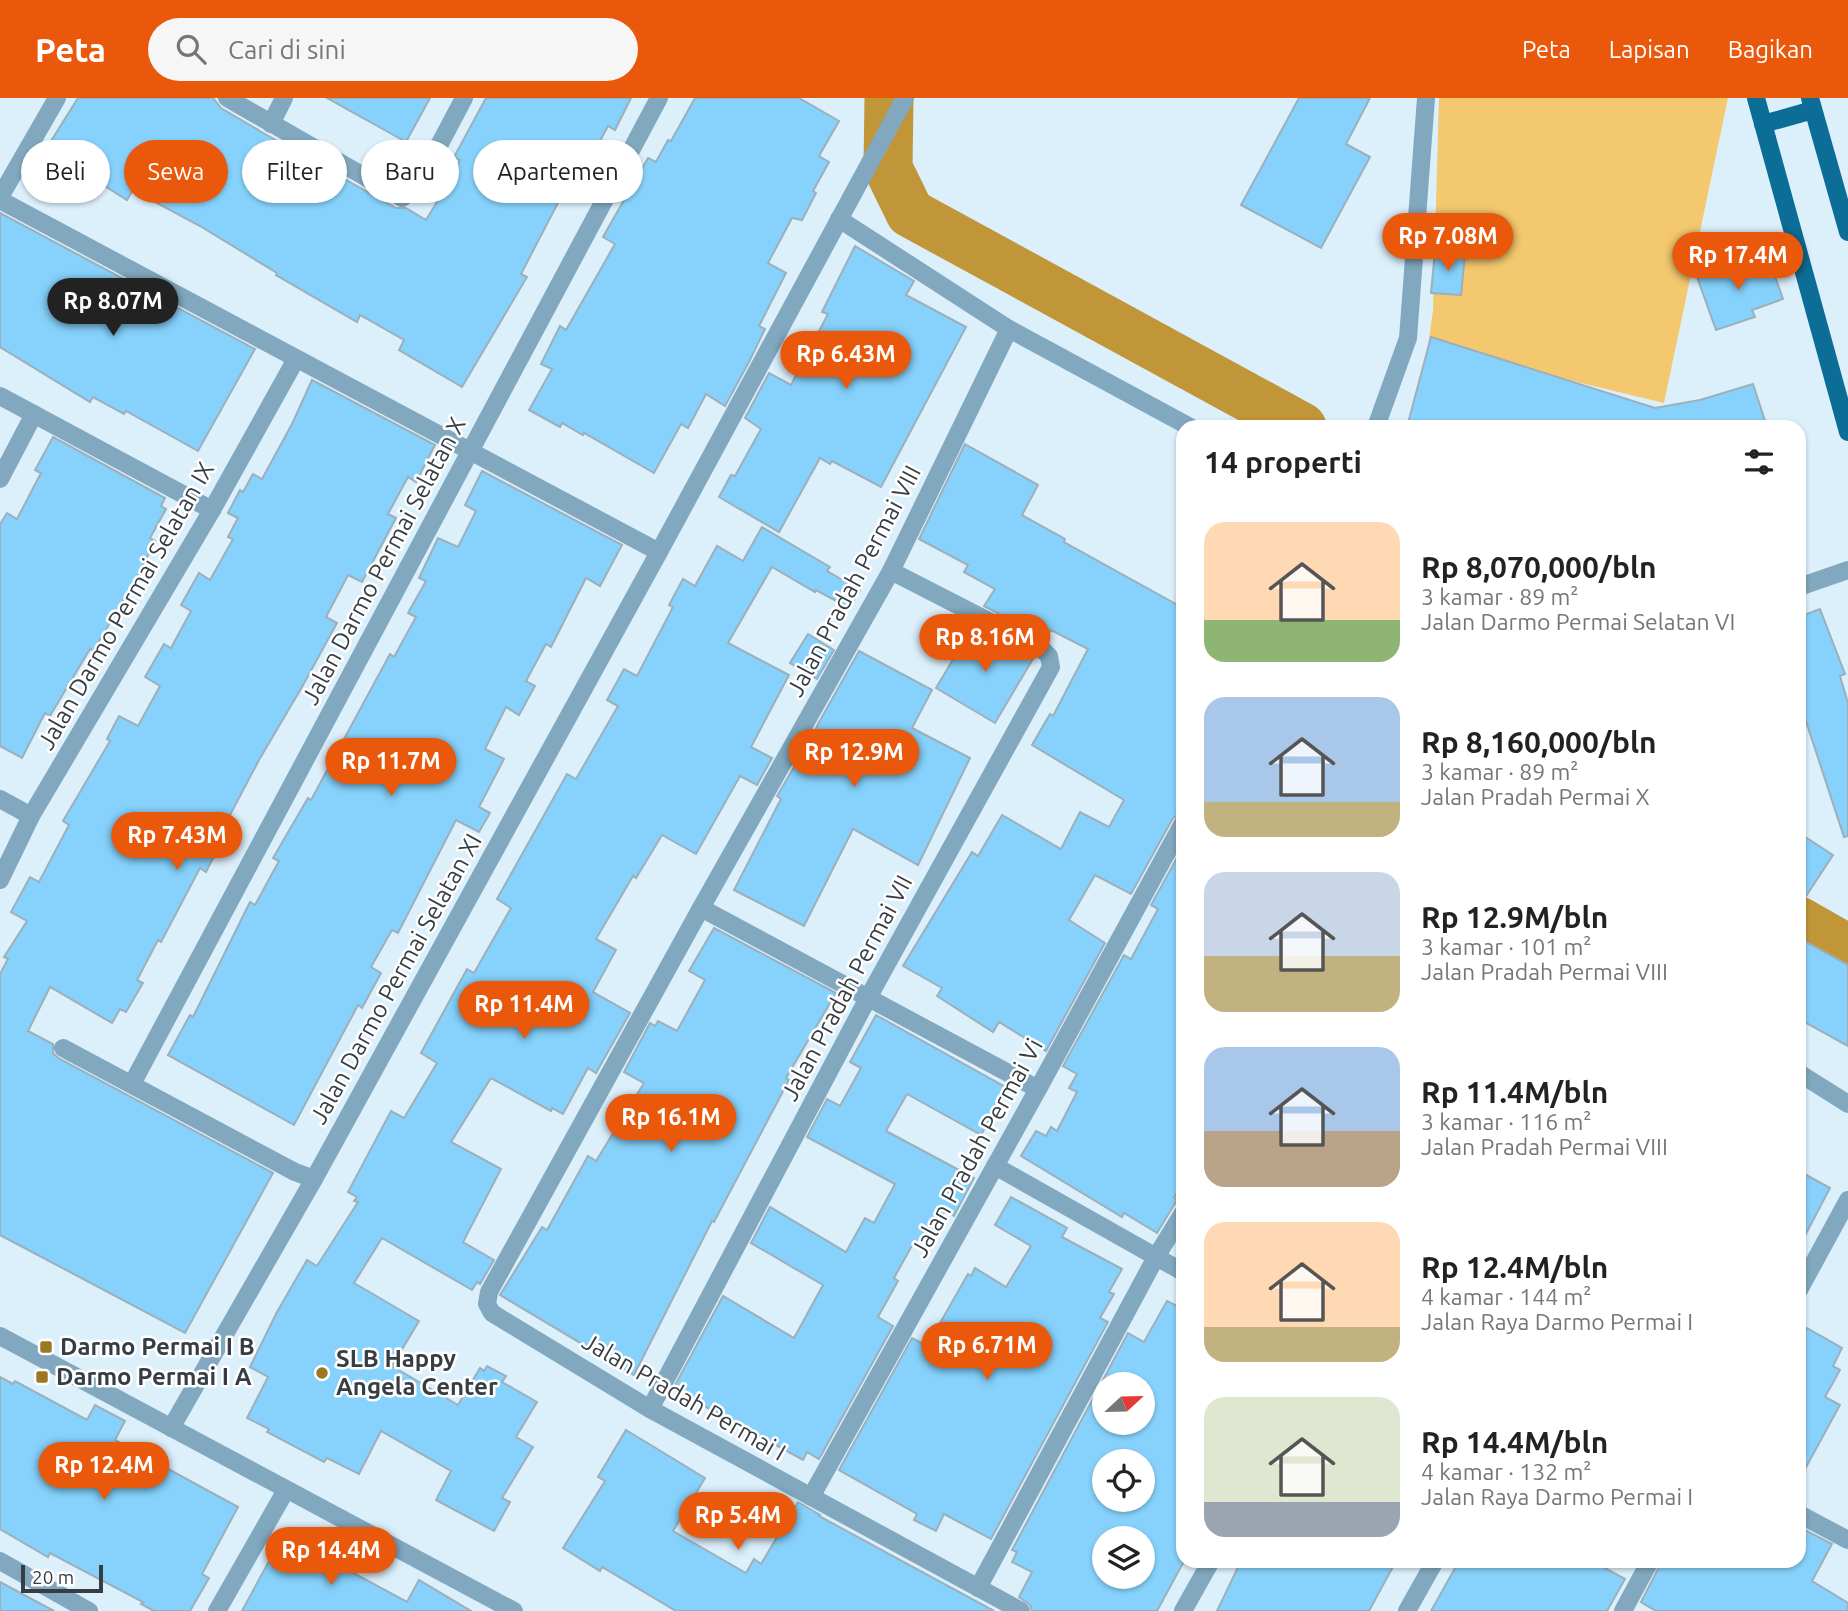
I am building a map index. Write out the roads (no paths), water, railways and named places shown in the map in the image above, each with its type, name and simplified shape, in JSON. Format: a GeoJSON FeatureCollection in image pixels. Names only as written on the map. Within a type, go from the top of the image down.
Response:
{"type":"FeatureCollection","features":[{"type":"Feature","properties":{"kind":"main road"},"geometry":{"type":"LineString","coordinates":[[1756,98],[1848,432]]}},
{"type":"Feature","properties":{"kind":"main road"},"geometry":{"type":"LineString","coordinates":[[1763,124],[1811,104],[1848,232]]}},
{"type":"Feature","properties":{"kind":"street"},"geometry":{"type":"LineString","coordinates":[[57,98],[0,198],[470,453],[659,552]]}},
{"type":"Feature","properties":{"kind":"street"},"geometry":{"type":"LineString","coordinates":[[227,98],[402,198],[416,189],[464,98]]}},
{"type":"Feature","properties":{"kind":"street"},"geometry":{"type":"LineString","coordinates":[[271,124],[284,98]]}},
{"type":"Feature","properties":{"kind":"street","name":"Jalan Darmo Permai Selatan X"},"geometry":{"type":"LineString","coordinates":[[132,1084],[659,98]]}},
{"type":"Feature","properties":{"kind":"street"},"geometry":{"type":"LineString","coordinates":[[1379,420],[1408,338],[1426,98]]}},
{"type":"Feature","properties":{"kind":"street","name":"Jalan Darmo Permai Selatan XI"},"geometry":{"type":"LineString","coordinates":[[171,1428],[314,1179],[902,105]]}},
{"type":"Feature","properties":{"kind":"street"},"geometry":{"type":"LineString","coordinates":[[839,219],[1009,329],[1177,420]]}},
{"type":"Feature","properties":{"kind":"street","name":"Jalan Pradah Permai VIII"},"geometry":{"type":"LineString","coordinates":[[489,1292],[891,571],[1009,329]]}},
{"type":"Feature","properties":{"kind":"street","name":"Jalan Darmo Permai Selatan IX"},"geometry":{"type":"LineString","coordinates":[[0,880],[31,816],[212,510],[296,359]]}},
{"type":"Feature","properties":{"kind":"street"},"geometry":{"type":"LineString","coordinates":[[0,396],[212,510]]}},
{"type":"Feature","properties":{"kind":"street"},"geometry":{"type":"LineString","coordinates":[[0,479],[34,414]]}},
{"type":"Feature","properties":{"kind":"street"},"geometry":{"type":"LineString","coordinates":[[1806,585],[1848,570]]}},
{"type":"Feature","properties":{"kind":"street","name":"Jalan Pradah Permai VII"},"geometry":{"type":"LineString","coordinates":[[650,1409],[868,998],[1051,667],[1049,656],[1041,648],[891,571]]}},
{"type":"Feature","properties":{"kind":"street"},"geometry":{"type":"LineString","coordinates":[[0,799],[31,816]]}},
{"type":"Feature","properties":{"kind":"street","name":"Jalan Pradah Permai Vi"},"geometry":{"type":"LineString","coordinates":[[811,1497],[1176,836]]}},
{"type":"Feature","properties":{"kind":"street"},"geometry":{"type":"LineString","coordinates":[[701,908],[1038,1089]]}},
{"type":"Feature","properties":{"kind":"street"},"geometry":{"type":"LineString","coordinates":[[63,1048],[295,1172],[314,1179]]}},
{"type":"Feature","properties":{"kind":"street"},"geometry":{"type":"LineString","coordinates":[[1806,1077],[1848,1104]]}},
{"type":"Feature","properties":{"kind":"street"},"geometry":{"type":"LineString","coordinates":[[996,1166],[1176,1268]]}},
{"type":"Feature","properties":{"kind":"street"},"geometry":{"type":"LineString","coordinates":[[1806,1277],[1848,1200]]}},
{"type":"Feature","properties":{"kind":"street"},"geometry":{"type":"LineString","coordinates":[[978,1588],[1176,1224]]}},
{"type":"Feature","properties":{"kind":"street","name":"Jalan Pradah Permai I"},"geometry":{"type":"LineString","coordinates":[[489,1292],[487,1304],[492,1313],[650,1409],[1021,1611]]}},
{"type":"Feature","properties":{"kind":"street"},"geometry":{"type":"LineString","coordinates":[[0,1336],[514,1611]]}},
{"type":"Feature","properties":{"kind":"street"},"geometry":{"type":"LineString","coordinates":[[217,1611],[286,1490]]}},
{"type":"Feature","properties":{"kind":"street"},"geometry":{"type":"LineString","coordinates":[[1806,1518],[1848,1541]]}},
{"type":"Feature","properties":{"kind":"street"},"geometry":{"type":"LineString","coordinates":[[0,1561],[89,1611]]}},
{"type":"Feature","properties":{"kind":"street"},"geometry":{"type":"LineString","coordinates":[[1184,1611],[1207,1568]]}},
{"type":"Feature","properties":{"kind":"street"},"geometry":{"type":"LineString","coordinates":[[1407,1611],[1431,1568]]}},
{"type":"Feature","properties":{"kind":"street"},"geometry":{"type":"LineString","coordinates":[[1623,1611],[1646,1568]]}},
{"type":"Feature","properties":{"kind":"waterway"},"geometry":{"type":"LineString","coordinates":[[889,98],[888,168],[910,213],[1289,420]]}},
{"type":"Feature","properties":{"kind":"waterway"},"geometry":{"type":"LineString","coordinates":[[1806,925],[1848,949]]}},
{"type":"Feature","properties":{"kind":"place","name":"Darmo Permai I B"},"geometry":{"type":"Point","coordinates":[46,1347]}},
{"type":"Feature","properties":{"kind":"place","name":"SLB Happy Angela Center"},"geometry":{"type":"Point","coordinates":[322,1373]}},
{"type":"Feature","properties":{"kind":"place","name":"Darmo Permai I A"},"geometry":{"type":"Point","coordinates":[42,1377]}}]}
